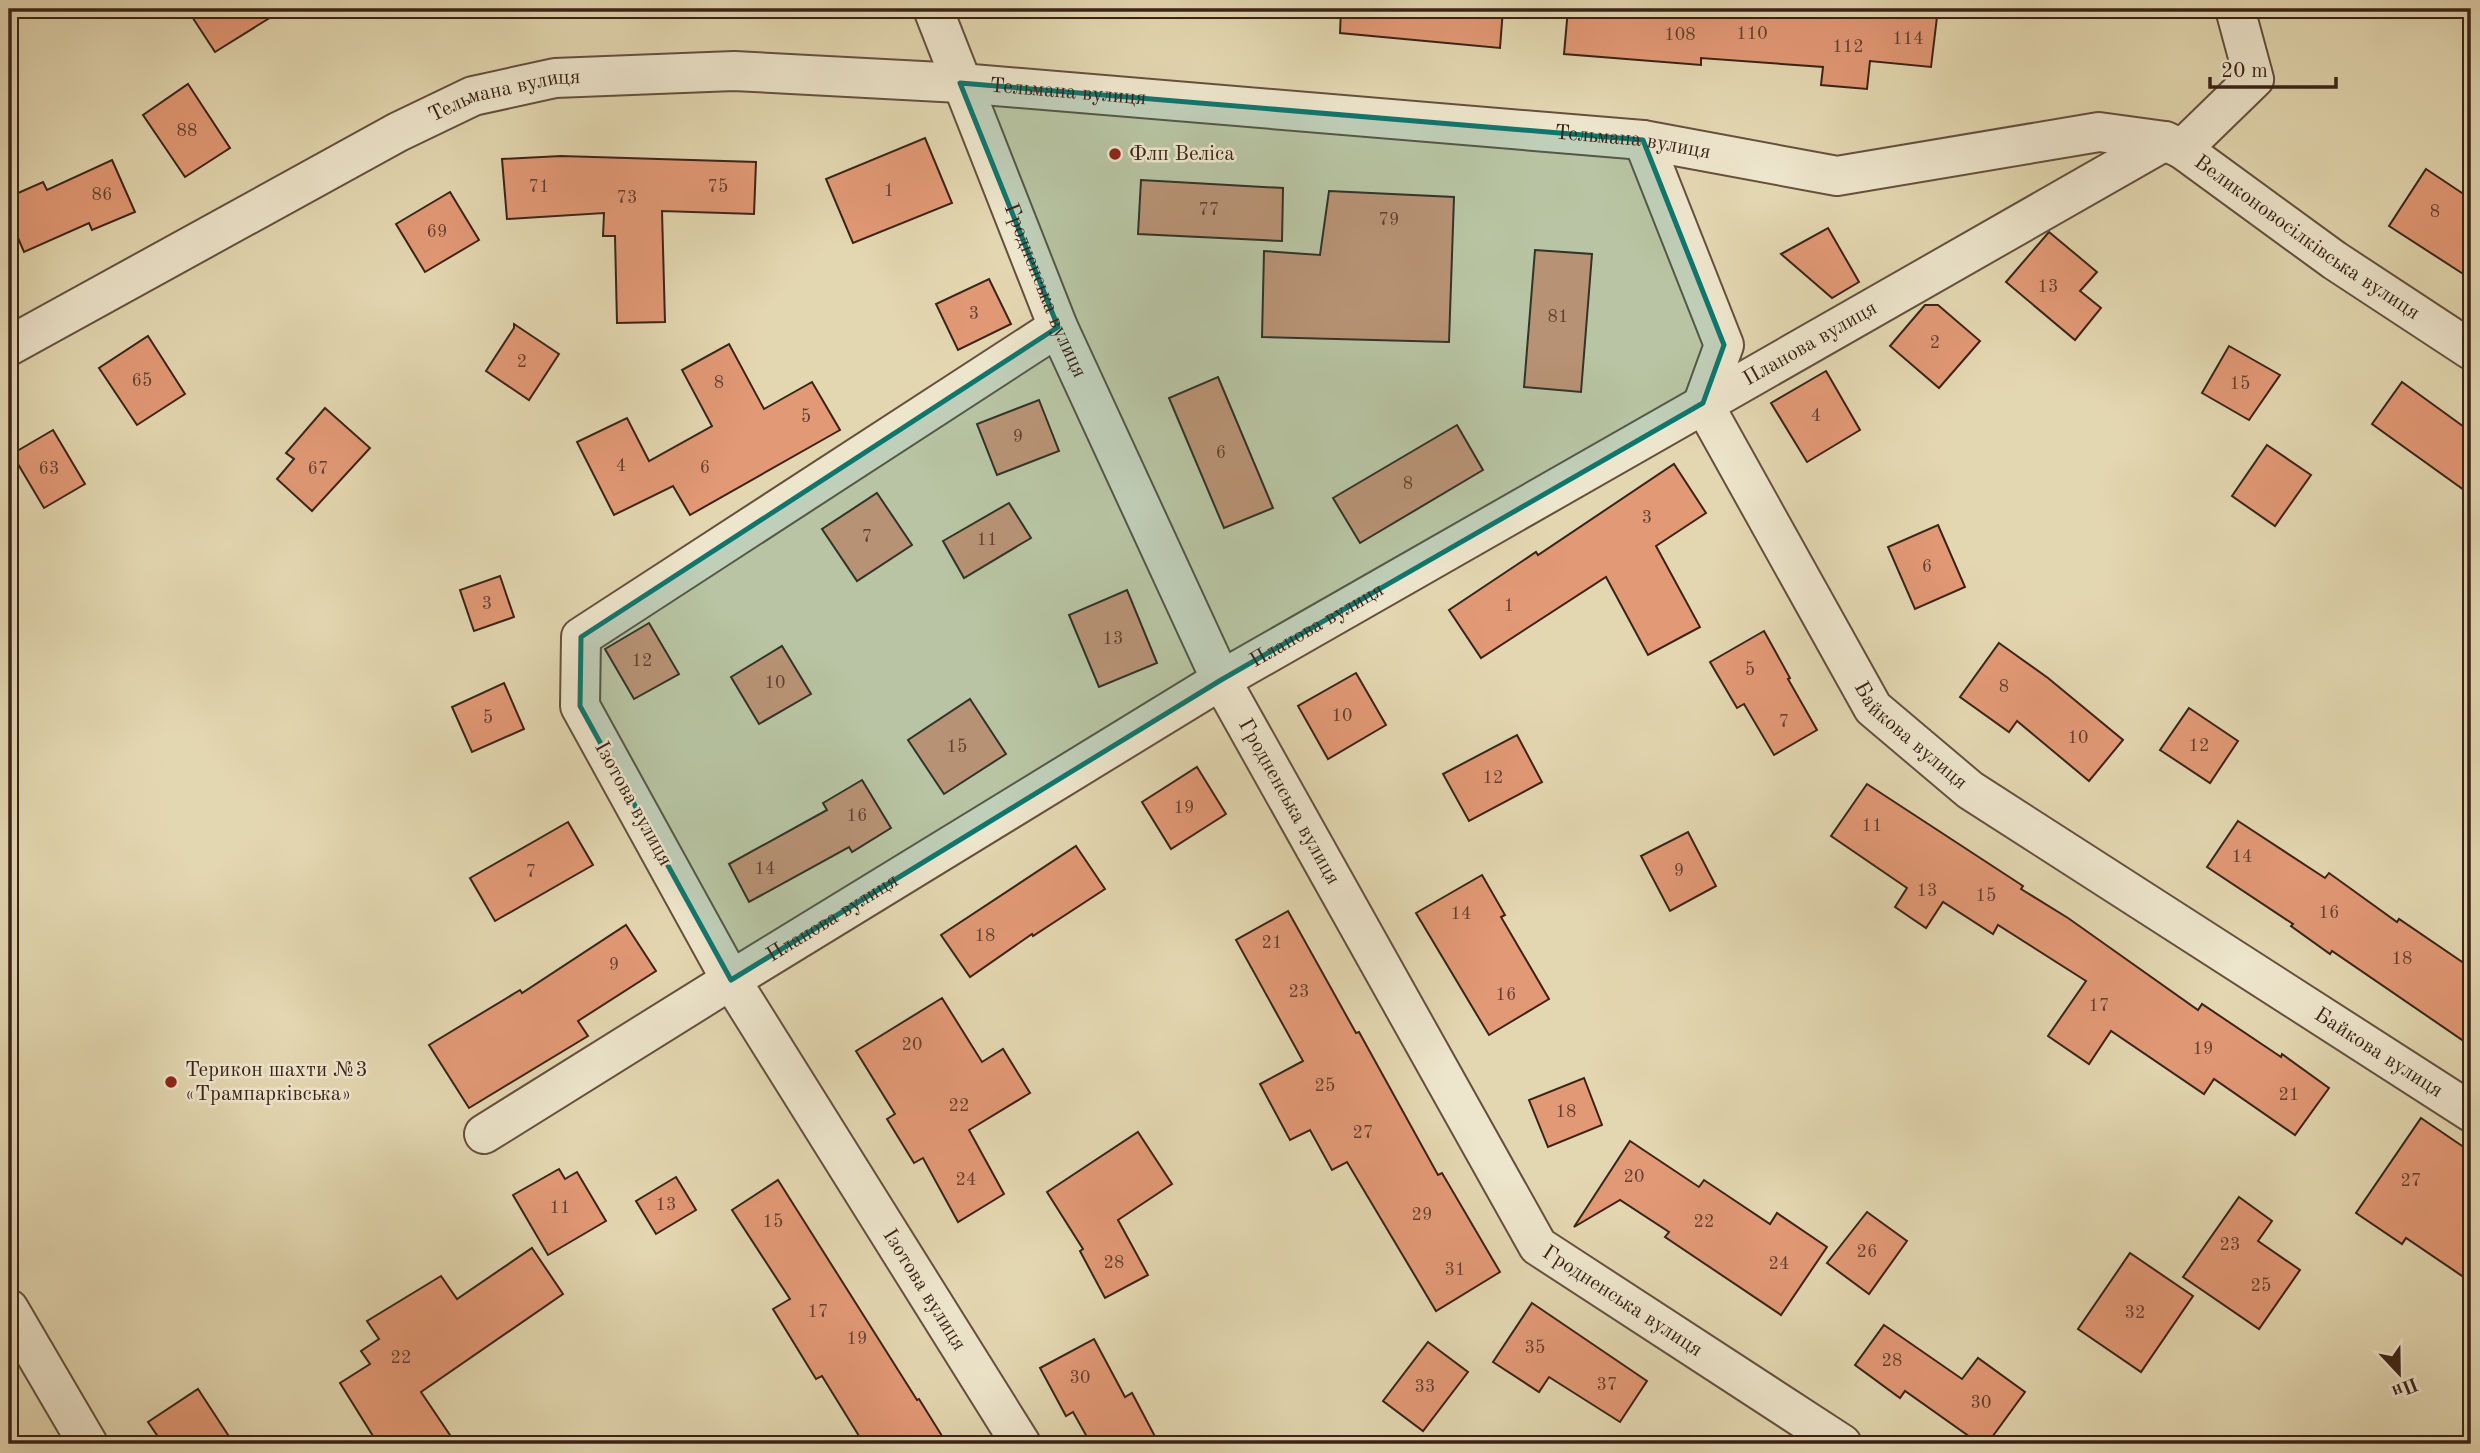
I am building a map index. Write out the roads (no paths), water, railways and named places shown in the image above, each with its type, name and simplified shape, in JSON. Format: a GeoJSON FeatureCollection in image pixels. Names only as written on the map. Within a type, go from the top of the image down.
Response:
{"type":"FeatureCollection","features":[{"type":"Feature","properties":{"kind":"street","name":"Гродненська вулиця"},"geometry":{"type":"LineString","coordinates":[[933,9],[1058,327],[1221,680],[1538,1246],[1842,1444]]}},
{"type":"Feature","properties":{"kind":"street","name":"Великоновосілківська вулиця"},"geometry":{"type":"LineString","coordinates":[[2235,9],[2254,79],[2173,145],[2334,260],[2471,350]]}},
{"type":"Feature","properties":{"kind":"street","name":"Тельмана вулиця"},"geometry":{"type":"LineString","coordinates":[[9,346],[398,132],[474,96],[555,78],[734,71],[960,83],[1643,140],[1837,176],[2099,132],[2173,145]]}},
{"type":"Feature","properties":{"kind":"street"},"geometry":{"type":"LineString","coordinates":[[1643,140],[1724,345],[1703,403]]}},
{"type":"Feature","properties":{"kind":"street","name":"Планова вулиця"},"geometry":{"type":"LineString","coordinates":[[484,1134],[1221,680],[1703,403],[2173,145]]}},
{"type":"Feature","properties":{"kind":"street","name":"Ізотова вулиця"},"geometry":{"type":"LineString","coordinates":[[1021,1444],[731,980],[580,706],[582,637],[1058,327]]}},
{"type":"Feature","properties":{"kind":"street","name":"Байкова вулиця"},"geometry":{"type":"LineString","coordinates":[[1703,403],[1872,708],[1970,790],[2471,1112]]}},
{"type":"Feature","properties":{"kind":"street"},"geometry":{"type":"LineString","coordinates":[[9,1310],[88,1444]]}},
{"type":"Feature","properties":{"kind":"place","name":"Флп Веліса"},"geometry":{"type":"Point","coordinates":[1115,154]}},
{"type":"Feature","properties":{"kind":"place","name":"Терикон шахти №3 «Трампарківська»"},"geometry":{"type":"Point","coordinates":[171,1082]}}]}
